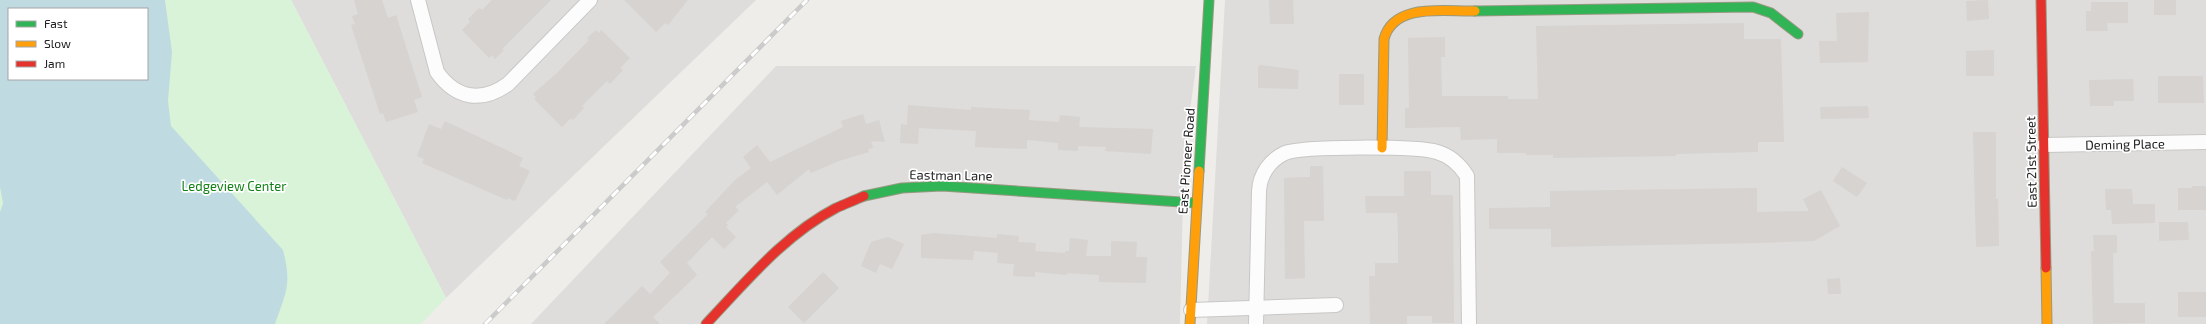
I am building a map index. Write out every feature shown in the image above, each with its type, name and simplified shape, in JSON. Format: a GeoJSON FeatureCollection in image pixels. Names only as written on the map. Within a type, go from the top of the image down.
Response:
{"type":"FeatureCollection","features":[{"type":"Feature","properties":{"kind":"street"},"geometry":{"type":"LineString","coordinates":[[418,0],[437,72],[444,82],[453,89],[464,94],[476,96],[493,93],[508,84],[590,0]]}},
{"type":"Feature","properties":{"kind":"street","name":"East Pioneer Road"},"geometry":{"type":"LineString","coordinates":[[1190,324],[1209,0]]}},
{"type":"Feature","properties":{"kind":"street","name":"East 21st Street"},"geometry":{"type":"LineString","coordinates":[[2041,0],[2047,324]]}},
{"type":"Feature","properties":{"kind":"street"},"geometry":{"type":"LineString","coordinates":[[1382,148],[1384,39],[1386,30],[1396,19],[1409,14],[1458,6],[1753,7],[1771,13],[1798,34]]}},
{"type":"Feature","properties":{"kind":"street","name":"Deming Place"},"geometry":{"type":"LineString","coordinates":[[2044,145],[2206,142]]}},
{"type":"Feature","properties":{"kind":"street"},"geometry":{"type":"LineString","coordinates":[[1256,324],[1259,186],[1269,165],[1281,156],[1294,150],[1382,148],[1437,152],[1454,161],[1468,176],[1469,324]]}},
{"type":"Feature","properties":{"kind":"street","name":"Eastman Lane"},"geometry":{"type":"LineString","coordinates":[[706,324],[778,248],[803,227],[844,203],[876,192],[908,186],[931,185],[1196,202]]}},
{"type":"Feature","properties":{"kind":"street"},"geometry":{"type":"LineString","coordinates":[[1191,310],[1336,305]]}},
{"type":"Feature","properties":{"kind":"shaded area"},"geometry":{"type":"Polygon","coordinates":[[[291,0],[756,0],[446,298],[291,0]]]}},
{"type":"Feature","properties":{"kind":"shaded area"},"geometry":{"type":"Polygon","coordinates":[[[1225,0],[2206,0],[2206,324],[1207,324],[1225,0]]]}},
{"type":"Feature","properties":{"kind":"shaded area"},"geometry":{"type":"Polygon","coordinates":[[[776,66],[1196,66],[1184,155],[1180,324],[531,324],[776,66]]]}},
{"type":"Feature","properties":{"kind":"green space","name":"Ledgeview Center"},"geometry":{"type":"Polygon","coordinates":[[[0,0],[291,0],[446,298],[421,324],[0,324],[0,0]]]}},
{"type":"Feature","properties":{"kind":"water"},"geometry":{"type":"Polygon","coordinates":[[[0,0],[165,0],[172,52],[168,101],[171,126],[283,250],[286,262],[287,280],[285,296],[275,324],[0,324],[0,212],[3,203],[0,187],[0,0]]]}},
{"type":"Feature","properties":{"kind":"building"},"geometry":{"type":"Polygon","coordinates":[[[354,0],[382,0],[388,18],[396,15],[422,97],[414,100],[418,112],[386,122],[383,113],[380,114],[351,25],[355,24],[352,16],[358,14],[354,0]]]}},
{"type":"Feature","properties":{"kind":"building"},"geometry":{"type":"Polygon","coordinates":[[[492,0],[551,0],[502,49],[504,50],[495,59],[492,55],[489,58],[462,30],[470,22],[468,19],[479,8],[482,10],[492,0]]]}},
{"type":"Feature","properties":{"kind":"building"},"geometry":{"type":"Polygon","coordinates":[[[624,0],[688,0],[668,25],[665,23],[656,32],[624,0]]]}},
{"type":"Feature","properties":{"kind":"building"},"geometry":{"type":"Polygon","coordinates":[[[1269,0],[1293,0],[1294,24],[1270,24],[1269,0]]]}},
{"type":"Feature","properties":{"kind":"building"},"geometry":{"type":"Polygon","coordinates":[[[1988,0],[1989,19],[1967,21],[1966,1],[1988,0]]]}},
{"type":"Feature","properties":{"kind":"building"},"geometry":{"type":"Polygon","coordinates":[[[2154,0],[2176,0],[2176,15],[2154,15],[2154,0]]]}},
{"type":"Feature","properties":{"kind":"building"},"geometry":{"type":"Polygon","coordinates":[[[2091,2],[2128,2],[2128,23],[2107,23],[2108,31],[2086,31],[2086,11],[2091,11],[2091,2]]]}},
{"type":"Feature","properties":{"kind":"building"},"geometry":{"type":"Polygon","coordinates":[[[1869,12],[1868,62],[1820,63],[1819,41],[1837,41],[1836,13],[1869,12]]]}},
{"type":"Feature","properties":{"kind":"building"},"geometry":{"type":"Polygon","coordinates":[[[1744,23],[1744,39],[1781,39],[1784,142],[1758,142],[1758,152],[1676,154],[1676,156],[1553,158],[1553,155],[1497,153],[1497,139],[1461,140],[1460,127],[1405,128],[1405,108],[1409,108],[1408,38],[1445,37],[1445,57],[1441,57],[1442,96],[1508,96],[1508,99],[1538,99],[1536,26],[1744,23]]]}},
{"type":"Feature","properties":{"kind":"building"},"geometry":{"type":"Polygon","coordinates":[[[596,30],[599,33],[601,30],[630,58],[620,68],[623,70],[610,84],[607,81],[582,106],[584,108],[573,120],[571,118],[562,127],[534,99],[536,97],[533,94],[557,73],[589,40],[587,38],[596,30]]]}},
{"type":"Feature","properties":{"kind":"building"},"geometry":{"type":"Polygon","coordinates":[[[1994,50],[1994,76],[1966,76],[1966,51],[1994,50]]]}},
{"type":"Feature","properties":{"kind":"building"},"geometry":{"type":"Polygon","coordinates":[[[1260,65],[1299,70],[1298,89],[1258,88],[1258,67],[1260,65]]]}},
{"type":"Feature","properties":{"kind":"building"},"geometry":{"type":"Polygon","coordinates":[[[1339,74],[1364,74],[1364,105],[1339,105],[1339,74]]]}},
{"type":"Feature","properties":{"kind":"building"},"geometry":{"type":"Polygon","coordinates":[[[2158,76],[2203,76],[2204,103],[2158,103],[2158,76]]]}},
{"type":"Feature","properties":{"kind":"building"},"geometry":{"type":"Polygon","coordinates":[[[2133,79],[2134,101],[2114,101],[2114,106],[2090,106],[2089,80],[2133,79]]]}},
{"type":"Feature","properties":{"kind":"building"},"geometry":{"type":"Polygon","coordinates":[[[908,105],[971,110],[971,107],[1030,110],[1029,120],[1059,122],[1060,115],[1080,117],[1079,127],[1153,129],[1151,154],[1105,151],[1106,147],[1078,146],[1078,151],[1058,150],[1058,143],[1027,140],[1027,149],[975,147],[976,131],[919,128],[918,144],[900,143],[901,124],[907,125],[908,105]]]}},
{"type":"Feature","properties":{"kind":"building"},"geometry":{"type":"Polygon","coordinates":[[[1868,106],[1869,118],[1821,119],[1820,107],[1868,106]]]}},
{"type":"Feature","properties":{"kind":"building"},"geometry":{"type":"Polygon","coordinates":[[[863,114],[866,124],[879,120],[885,142],[871,141],[873,148],[868,149],[869,152],[839,161],[811,173],[809,169],[777,195],[767,182],[735,207],[739,210],[726,223],[728,225],[726,227],[736,237],[724,249],[712,237],[687,263],[697,275],[653,317],[660,324],[604,324],[642,286],[650,294],[670,273],[660,262],[708,214],[705,212],[735,180],[751,168],[743,157],[757,145],[770,162],[843,127],[841,121],[863,114]]]}},
{"type":"Feature","properties":{"kind":"building"},"geometry":{"type":"Polygon","coordinates":[[[445,121],[523,158],[519,166],[530,171],[515,201],[508,198],[507,200],[422,163],[424,159],[417,156],[429,124],[441,129],[445,121]]]}},
{"type":"Feature","properties":{"kind":"building"},"geometry":{"type":"Polygon","coordinates":[[[1973,132],[1996,132],[1996,199],[1998,199],[1999,246],[1976,247],[1973,132]]]}},
{"type":"Feature","properties":{"kind":"building"},"geometry":{"type":"Polygon","coordinates":[[[1310,166],[1323,166],[1324,221],[1304,221],[1305,278],[1285,279],[1284,178],[1310,177],[1310,166]]]}},
{"type":"Feature","properties":{"kind":"building"},"geometry":{"type":"Polygon","coordinates":[[[1842,167],[1867,183],[1857,197],[1833,181],[1842,167]]]}},
{"type":"Feature","properties":{"kind":"building"},"geometry":{"type":"Polygon","coordinates":[[[1404,171],[1431,171],[1431,195],[1453,195],[1454,323],[1432,323],[1432,316],[1407,316],[1407,324],[1370,324],[1369,276],[1375,276],[1375,263],[1398,263],[1398,234],[1397,213],[1366,213],[1365,196],[1404,196],[1404,171]]]}},
{"type":"Feature","properties":{"kind":"building"},"geometry":{"type":"Polygon","coordinates":[[[2192,186],[2206,186],[2206,210],[2178,210],[2178,188],[2192,188],[2192,186]]]}},
{"type":"Feature","properties":{"kind":"building"},"geometry":{"type":"Polygon","coordinates":[[[1757,188],[1757,212],[1809,211],[1803,199],[1821,190],[1840,226],[1814,241],[1551,247],[1551,229],[1489,229],[1489,208],[1550,207],[1550,191],[1757,188]]]}},
{"type":"Feature","properties":{"kind":"building"},"geometry":{"type":"Polygon","coordinates":[[[2105,189],[2132,189],[2133,204],[2155,204],[2155,223],[2112,224],[2111,210],[2106,210],[2105,189]]]}},
{"type":"Feature","properties":{"kind":"building"},"geometry":{"type":"Polygon","coordinates":[[[2159,222],[2188,222],[2189,240],[2159,241],[2159,222]]]}},
{"type":"Feature","properties":{"kind":"building"},"geometry":{"type":"Polygon","coordinates":[[[934,233],[997,238],[997,234],[1019,236],[1018,242],[1036,243],[1035,251],[1065,253],[1065,251],[1069,251],[1070,238],[1088,240],[1086,256],[1111,256],[1111,241],[1137,242],[1136,257],[1147,257],[1146,283],[1099,282],[1099,275],[1067,273],[1067,275],[1035,272],[1035,277],[1013,276],[1014,264],[997,263],[998,253],[974,251],[973,260],[921,258],[921,235],[934,233]]]}},
{"type":"Feature","properties":{"kind":"building"},"geometry":{"type":"Polygon","coordinates":[[[2093,235],[2117,235],[2117,253],[2113,253],[2114,303],[2145,303],[2145,323],[2093,324],[2091,251],[2094,251],[2093,235]]]}},
{"type":"Feature","properties":{"kind":"building"},"geometry":{"type":"Polygon","coordinates":[[[888,237],[904,244],[892,269],[880,264],[876,273],[861,266],[871,242],[888,237]]]}},
{"type":"Feature","properties":{"kind":"building"},"geometry":{"type":"Polygon","coordinates":[[[823,272],[839,288],[804,323],[788,307],[823,272]]]}},
{"type":"Feature","properties":{"kind":"building"},"geometry":{"type":"Polygon","coordinates":[[[1840,278],[1841,294],[1828,294],[1827,279],[1840,278]]]}},
{"type":"Feature","properties":{"kind":"building"},"geometry":{"type":"Polygon","coordinates":[[[2178,292],[2206,292],[2206,317],[2178,317],[2178,292]]]}},
{"type":"Feature","properties":{"kind":"railway"},"geometry":{"type":"LineString","coordinates":[[485,324],[807,0]]}},
{"type":"Feature","properties":{"kind":"traffic: fast"},"geometry":{"type":"LineString","coordinates":[[1199,171],[1209,0]]}},
{"type":"Feature","properties":{"kind":"traffic: fast"},"geometry":{"type":"LineString","coordinates":[[1475,11],[1753,7],[1771,13],[1798,34]]}},
{"type":"Feature","properties":{"kind":"traffic: fast"},"geometry":{"type":"LineString","coordinates":[[864,196],[902,188],[942,186],[1196,203]]}},
{"type":"Feature","properties":{"kind":"traffic: slow"},"geometry":{"type":"LineString","coordinates":[[1382,148],[1384,39],[1390,27],[1398,19],[1409,14],[1436,11],[1475,11]]}},
{"type":"Feature","properties":{"kind":"traffic: slow"},"geometry":{"type":"LineString","coordinates":[[1190,324],[1199,171]]}},
{"type":"Feature","properties":{"kind":"traffic: slow"},"geometry":{"type":"LineString","coordinates":[[2046,268],[2047,324]]}},
{"type":"Feature","properties":{"kind":"traffic: jam"},"geometry":{"type":"LineString","coordinates":[[2041,0],[2046,268]]}},
{"type":"Feature","properties":{"kind":"traffic: jam"},"geometry":{"type":"LineString","coordinates":[[706,324],[766,261],[799,232],[836,208],[864,196]]}}]}
